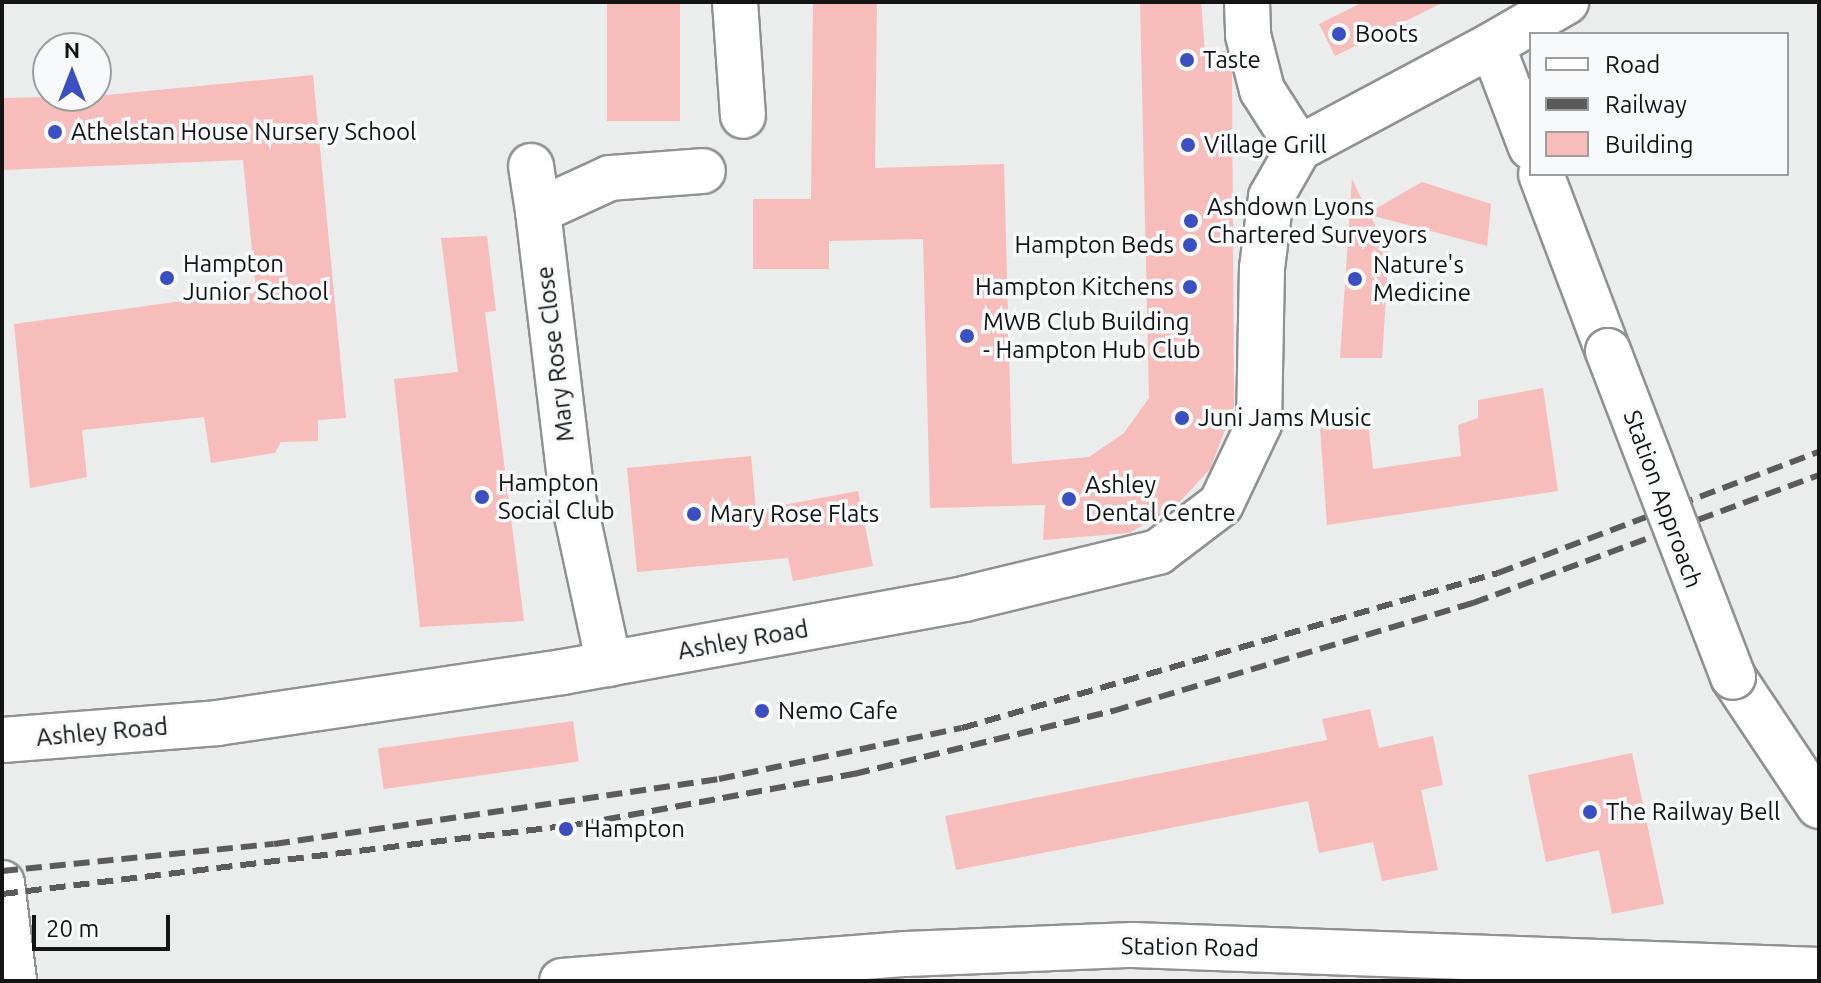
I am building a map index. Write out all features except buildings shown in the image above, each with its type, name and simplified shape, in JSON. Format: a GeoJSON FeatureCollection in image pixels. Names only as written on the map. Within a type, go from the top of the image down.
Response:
{"type":"FeatureCollection","features":[{"type":"Feature","properties":{"kind":"street"},"geometry":{"type":"LineString","coordinates":[[735,2],[743,116]]}},
{"type":"Feature","properties":{"kind":"street"},"geometry":{"type":"LineString","coordinates":[[1247,2],[1248,35],[1262,90],[1299,148],[1492,45],[1547,7]]}},
{"type":"Feature","properties":{"kind":"street"},"geometry":{"type":"LineString","coordinates":[[1492,45],[1529,142]]}},
{"type":"Feature","properties":{"kind":"street","name":"Ashley Road"},"geometry":{"type":"LineString","coordinates":[[2,740],[217,723],[609,664],[964,599],[1158,552],[1221,504],[1259,424],[1262,268],[1271,197],[1299,148]]}},
{"type":"Feature","properties":{"kind":"street","name":"Mary Rose Close"},"geometry":{"type":"LineString","coordinates":[[531,166],[571,488],[609,664]]}},
{"type":"Feature","properties":{"kind":"street"},"geometry":{"type":"LineString","coordinates":[[538,211],[610,178],[703,171]]}},
{"type":"Feature","properties":{"kind":"street","name":"Station Approach"},"geometry":{"type":"LineString","coordinates":[[1542,176],[1733,677],[1819,806]]}},
{"type":"Feature","properties":{"kind":"street"},"geometry":{"type":"LineString","coordinates":[[2,883],[14,981]]}},
{"type":"Feature","properties":{"kind":"street","name":"Station Road"},"geometry":{"type":"LineString","coordinates":[[562,981],[906,954],[1133,945],[1702,974],[1819,970]]}},
{"type":"Feature","properties":{"kind":"railway"},"geometry":{"type":"LineString","coordinates":[[2,871],[274,844],[719,779],[962,728],[1498,573],[1819,452]]}},
{"type":"Feature","properties":{"kind":"railway"},"geometry":{"type":"LineString","coordinates":[[2,894],[581,824],[854,774],[1113,711],[1473,603],[1819,475]]}},
{"type":"Feature","properties":{"kind":"place","name":"Boots"},"geometry":{"type":"Point","coordinates":[1339,34]}},
{"type":"Feature","properties":{"kind":"place","name":"Taste"},"geometry":{"type":"Point","coordinates":[1187,60]}},
{"type":"Feature","properties":{"kind":"place","name":"Athelstan House Nursery School"},"geometry":{"type":"Point","coordinates":[55,132]}},
{"type":"Feature","properties":{"kind":"place","name":"Village Grill"},"geometry":{"type":"Point","coordinates":[1188,145]}},
{"type":"Feature","properties":{"kind":"place","name":"Ashdown Lyons Chartered Surveyors"},"geometry":{"type":"Point","coordinates":[1191,221]}},
{"type":"Feature","properties":{"kind":"place","name":"Hampton Beds"},"geometry":{"type":"Point","coordinates":[1190,245]}},
{"type":"Feature","properties":{"kind":"place","name":"Hampton Junior School"},"geometry":{"type":"Point","coordinates":[167,278]}},
{"type":"Feature","properties":{"kind":"place","name":"Nature's Medicine"},"geometry":{"type":"Point","coordinates":[1355,279]}},
{"type":"Feature","properties":{"kind":"place","name":"Hampton Kitchens"},"geometry":{"type":"Point","coordinates":[1190,287]}},
{"type":"Feature","properties":{"kind":"place","name":"MWB Club Building - Hampton Hub Club"},"geometry":{"type":"Point","coordinates":[967,336]}},
{"type":"Feature","properties":{"kind":"place","name":"Juni Jams Music"},"geometry":{"type":"Point","coordinates":[1182,418]}},
{"type":"Feature","properties":{"kind":"place","name":"Hampton Social Club"},"geometry":{"type":"Point","coordinates":[482,497]}},
{"type":"Feature","properties":{"kind":"place","name":"Ashley Dental Centre"},"geometry":{"type":"Point","coordinates":[1069,499]}},
{"type":"Feature","properties":{"kind":"place","name":"Mary Rose Flats"},"geometry":{"type":"Point","coordinates":[694,514]}},
{"type":"Feature","properties":{"kind":"place","name":"Nemo Cafe"},"geometry":{"type":"Point","coordinates":[762,711]}},
{"type":"Feature","properties":{"kind":"place","name":"The Railway Bell"},"geometry":{"type":"Point","coordinates":[1590,812]}},
{"type":"Feature","properties":{"kind":"place","name":"Hampton"},"geometry":{"type":"Point","coordinates":[566,829]}}]}
